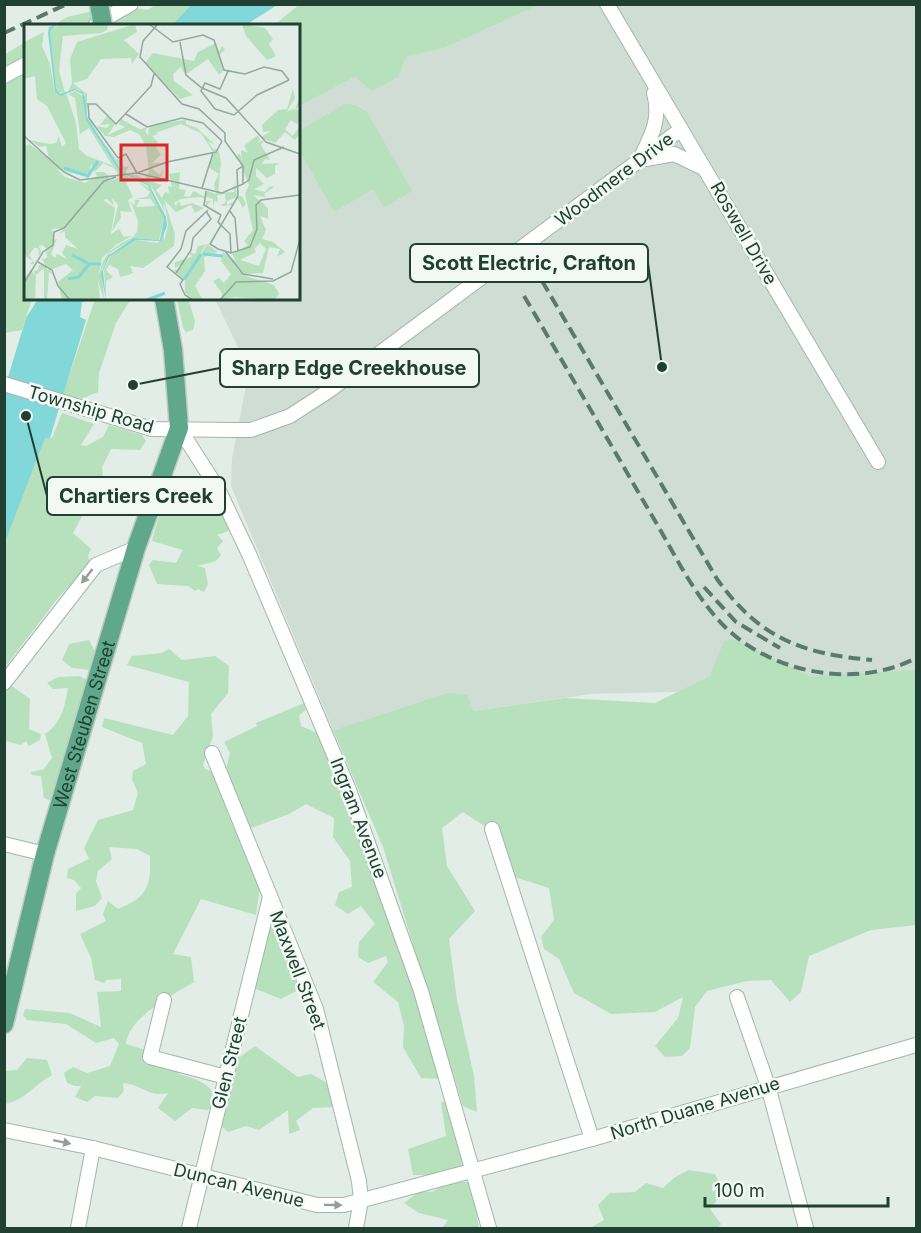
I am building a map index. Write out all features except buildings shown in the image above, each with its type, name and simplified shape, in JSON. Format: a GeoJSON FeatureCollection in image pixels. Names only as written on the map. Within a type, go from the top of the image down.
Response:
{"type":"FeatureCollection","features":[{"type":"Feature","properties":{"kind":"main road"},"geometry":{"type":"LineString","coordinates":[[99,4],[103,24]]}},
{"type":"Feature","properties":{"kind":"main road"},"geometry":{"type":"LineString","coordinates":[[164,300],[177,390],[179,428]]}},
{"type":"Feature","properties":{"kind":"main road","name":"West Steuben Street"},"geometry":{"type":"LineString","coordinates":[[4,1024],[45,854],[136,548],[179,428]]}},
{"type":"Feature","properties":{"kind":"street"},"geometry":{"type":"LineString","coordinates":[[97,24],[132,4]]}},
{"type":"Feature","properties":{"kind":"street","name":"Roswell Drive"},"geometry":{"type":"LineString","coordinates":[[607,4],[878,462]]}},
{"type":"Feature","properties":{"kind":"street"},"geometry":{"type":"LineString","coordinates":[[4,76],[24,65]]}},
{"type":"Feature","properties":{"kind":"street"},"geometry":{"type":"LineString","coordinates":[[638,161],[653,134],[657,118],[650,79]]}},
{"type":"Feature","properties":{"kind":"street","name":"Woodmere Drive"},"geometry":{"type":"LineString","coordinates":[[179,428],[251,430],[290,416],[330,390],[680,130]]}},
{"type":"Feature","properties":{"kind":"street"},"geometry":{"type":"LineString","coordinates":[[638,161],[663,154],[674,154],[686,158],[707,171]]}},
{"type":"Feature","properties":{"kind":"street","name":"Township Road"},"geometry":{"type":"LineString","coordinates":[[4,384],[152,429],[179,428]]}},
{"type":"Feature","properties":{"kind":"street","name":"Ingram Avenue"},"geometry":{"type":"LineString","coordinates":[[179,428],[218,489],[246,547],[349,790],[421,991],[489,1228]]}},
{"type":"Feature","properties":{"kind":"street"},"geometry":{"type":"LineString","coordinates":[[4,683],[96,565],[136,548]]}},
{"type":"Feature","properties":{"kind":"street","name":"Maxwell Street"},"geometry":{"type":"LineString","coordinates":[[212,753],[316,1009],[361,1200],[356,1228]]}},
{"type":"Feature","properties":{"kind":"street"},"geometry":{"type":"LineString","coordinates":[[492,829],[592,1139]]}},
{"type":"Feature","properties":{"kind":"street"},"geometry":{"type":"LineString","coordinates":[[4,844],[45,854]]}},
{"type":"Feature","properties":{"kind":"street","name":"Glen Street"},"geometry":{"type":"LineString","coordinates":[[189,1228],[270,897]]}},
{"type":"Feature","properties":{"kind":"street"},"geometry":{"type":"LineString","coordinates":[[737,997],[768,1086],[806,1228]]}},
{"type":"Feature","properties":{"kind":"street"},"geometry":{"type":"LineString","coordinates":[[164,1000],[150,1057],[226,1077]]}},
{"type":"Feature","properties":{"kind":"street","name":"North Duane Avenue"},"geometry":{"type":"LineString","coordinates":[[473,1171],[916,1045]]}},
{"type":"Feature","properties":{"kind":"street","name":"Duncan Avenue"},"geometry":{"type":"LineString","coordinates":[[4,1130],[93,1148],[317,1205],[344,1205],[473,1171]]}},
{"type":"Feature","properties":{"kind":"street"},"geometry":{"type":"LineString","coordinates":[[78,1228],[93,1148]]}},
{"type":"Feature","properties":{"kind":"shaded area"},"geometry":{"type":"Polygon","coordinates":[[[539,5],[916,5],[916,686],[590,694],[473,711],[447,693],[333,730],[231,486],[232,459],[249,370],[215,300],[300,300],[300,105],[355,77],[405,57],[444,48],[539,5]]]}},
{"type":"Feature","properties":{"kind":"green space"},"geometry":{"type":"Polygon","coordinates":[[[300,4],[539,4],[444,48],[406,57],[398,77],[372,91],[355,77],[300,105],[300,24],[275,24],[300,4]]]}},
{"type":"Feature","properties":{"kind":"green space"},"geometry":{"type":"Polygon","coordinates":[[[120,5],[147,10],[156,5],[191,5],[173,24],[55,24],[67,17],[120,5]]]}},
{"type":"Feature","properties":{"kind":"green space"},"geometry":{"type":"Polygon","coordinates":[[[24,43],[24,300],[32,300],[22,330],[5,333],[4,55],[24,43]]]}},
{"type":"Feature","properties":{"kind":"green space"},"geometry":{"type":"Polygon","coordinates":[[[345,104],[355,105],[367,112],[412,191],[384,207],[373,189],[334,212],[300,151],[300,130],[345,104]]]}},
{"type":"Feature","properties":{"kind":"green space"},"geometry":{"type":"Polygon","coordinates":[[[95,300],[130,300],[116,323],[99,373],[98,392],[81,399],[63,394],[95,300]]]}},
{"type":"Feature","properties":{"kind":"green space"},"geometry":{"type":"Polygon","coordinates":[[[177,300],[188,300],[195,321],[193,330],[186,332],[183,328],[177,300]]]}},
{"type":"Feature","properties":{"kind":"green space"},"geometry":{"type":"Polygon","coordinates":[[[62,413],[94,424],[81,445],[86,446],[103,437],[109,425],[142,435],[146,441],[140,450],[111,449],[102,467],[103,478],[73,533],[91,549],[88,556],[90,564],[58,598],[5,667],[5,532],[45,437],[52,438],[62,413]]]}},
{"type":"Feature","properties":{"kind":"green space"},"geometry":{"type":"Polygon","coordinates":[[[185,483],[199,487],[213,502],[216,500],[226,516],[229,531],[217,535],[223,541],[217,548],[221,555],[216,561],[198,566],[205,568],[208,584],[204,592],[198,589],[195,591],[188,586],[157,584],[149,565],[153,560],[176,563],[183,550],[152,541],[159,516],[167,499],[172,492],[185,483]]]}},
{"type":"Feature","properties":{"kind":"green space"},"geometry":{"type":"Polygon","coordinates":[[[733,639],[809,676],[916,670],[916,925],[871,930],[809,956],[801,992],[790,1002],[771,980],[747,981],[707,991],[695,1007],[690,1048],[682,1056],[665,1057],[655,1046],[678,1018],[683,997],[655,1012],[611,1014],[574,993],[559,959],[544,949],[541,937],[554,920],[549,888],[511,876],[486,827],[463,812],[442,828],[447,866],[475,911],[449,939],[457,1000],[474,1076],[477,1112],[463,1106],[383,847],[333,730],[447,693],[467,695],[473,711],[565,698],[655,703],[710,676],[724,641],[733,639]]]}},
{"type":"Feature","properties":{"kind":"green space"},"geometry":{"type":"Polygon","coordinates":[[[89,640],[97,655],[91,670],[72,668],[62,660],[69,644],[89,640]]]}},
{"type":"Feature","properties":{"kind":"green space"},"geometry":{"type":"Polygon","coordinates":[[[169,649],[182,660],[215,656],[229,666],[228,693],[211,714],[213,736],[203,765],[205,769],[214,772],[228,814],[260,887],[256,915],[201,899],[173,954],[191,957],[194,982],[143,1016],[129,1034],[126,1044],[177,1060],[179,1074],[203,1083],[211,1090],[216,1102],[208,1110],[192,1108],[175,1121],[158,1108],[168,1093],[155,1094],[123,1083],[124,1091],[118,1098],[95,1096],[87,1102],[75,1097],[81,1086],[67,1083],[64,1073],[73,1067],[87,1073],[110,1066],[119,1044],[114,1038],[96,1043],[66,1024],[27,1020],[23,1015],[25,1009],[70,1013],[101,1027],[97,992],[121,991],[121,979],[107,980],[104,983],[95,980],[91,958],[80,934],[106,921],[103,914],[108,901],[118,909],[142,895],[150,875],[150,856],[137,849],[109,847],[112,859],[98,871],[96,881],[102,898],[95,906],[76,911],[76,894],[81,888],[74,880],[67,878],[68,869],[89,859],[84,848],[98,820],[133,810],[138,793],[132,779],[133,771],[146,764],[142,743],[102,727],[104,718],[173,735],[188,716],[189,682],[127,665],[132,656],[162,653],[169,649]]]}},
{"type":"Feature","properties":{"kind":"green space"},"geometry":{"type":"Polygon","coordinates":[[[80,676],[90,682],[56,803],[44,798],[41,776],[32,775],[31,772],[44,769],[52,758],[45,734],[59,720],[67,695],[68,688],[53,689],[47,683],[58,677],[80,676]]]}},
{"type":"Feature","properties":{"kind":"green space"},"geometry":{"type":"Polygon","coordinates":[[[9,684],[30,699],[29,729],[41,734],[40,740],[29,746],[26,741],[21,745],[5,741],[5,685],[9,684]]]}},
{"type":"Feature","properties":{"kind":"green space"},"geometry":{"type":"Polygon","coordinates":[[[304,703],[306,710],[299,715],[301,726],[317,733],[330,755],[409,971],[442,1079],[421,1078],[403,1047],[404,1026],[398,1002],[373,982],[388,962],[386,956],[368,963],[358,957],[359,942],[375,924],[361,906],[348,914],[335,905],[339,892],[352,887],[350,861],[333,837],[334,818],[306,804],[289,814],[251,828],[226,769],[230,753],[224,742],[257,726],[256,723],[304,703]]]}},
{"type":"Feature","properties":{"kind":"green space"},"geometry":{"type":"Polygon","coordinates":[[[271,927],[277,929],[277,935],[302,988],[281,999],[251,987],[268,929],[271,927]]]}},
{"type":"Feature","properties":{"kind":"green space"},"geometry":{"type":"Polygon","coordinates":[[[255,1046],[298,1077],[311,1074],[329,1084],[334,1107],[313,1108],[296,1121],[300,1130],[289,1134],[288,1110],[259,1130],[246,1126],[228,1132],[219,1124],[233,1062],[255,1046]]]}},
{"type":"Feature","properties":{"kind":"green space"},"geometry":{"type":"Polygon","coordinates":[[[27,1058],[47,1060],[52,1075],[24,1096],[5,1104],[5,1071],[17,1070],[27,1058]]]}},
{"type":"Feature","properties":{"kind":"green space"},"geometry":{"type":"Polygon","coordinates":[[[448,1101],[461,1153],[462,1167],[432,1175],[413,1175],[408,1149],[446,1136],[441,1102],[448,1101]]]}},
{"type":"Feature","properties":{"kind":"green space"},"geometry":{"type":"Polygon","coordinates":[[[688,1170],[715,1174],[723,1192],[710,1209],[721,1224],[718,1228],[590,1228],[604,1220],[598,1205],[610,1193],[635,1192],[646,1183],[663,1188],[688,1170]]]}},
{"type":"Feature","properties":{"kind":"green space"},"geometry":{"type":"Polygon","coordinates":[[[452,1181],[468,1182],[472,1188],[479,1228],[442,1228],[448,1220],[419,1213],[404,1203],[420,1191],[432,1192],[452,1181]]]}},
{"type":"Feature","properties":{"kind":"water"},"geometry":{"type":"Polygon","coordinates":[[[191,4],[277,5],[248,24],[173,24],[191,4]]]}},
{"type":"Feature","properties":{"kind":"water"},"geometry":{"type":"Polygon","coordinates":[[[37,300],[88,300],[82,302],[80,317],[86,320],[50,438],[45,438],[5,542],[5,387],[26,318],[37,300]]]}},
{"type":"Feature","properties":{"kind":"railway"},"geometry":{"type":"LineString","coordinates":[[4,33],[67,4]]}},
{"type":"Feature","properties":{"kind":"railway"},"geometry":{"type":"LineString","coordinates":[[542,281],[717,579],[733,599],[749,616],[784,639],[824,653],[872,660]]}},
{"type":"Feature","properties":{"kind":"railway"},"geometry":{"type":"LineString","coordinates":[[524,296],[683,570],[702,600],[725,627],[745,643],[767,656],[791,666],[816,672],[868,673],[916,658]]}},
{"type":"Feature","properties":{"kind":"railway"},"geometry":{"type":"LineString","coordinates":[[704,587],[736,622],[780,648]]}},
{"type":"Feature","properties":{"kind":"place","name":"Scott Electric, Crafton"},"geometry":{"type":"Point","coordinates":[662,367]}},
{"type":"Feature","properties":{"kind":"place","name":"Sharp Edge Creekhouse"},"geometry":{"type":"Point","coordinates":[133,385]}},
{"type":"Feature","properties":{"kind":"place","name":"Chartiers Creek"},"geometry":{"type":"Point","coordinates":[26,416]}}]}
